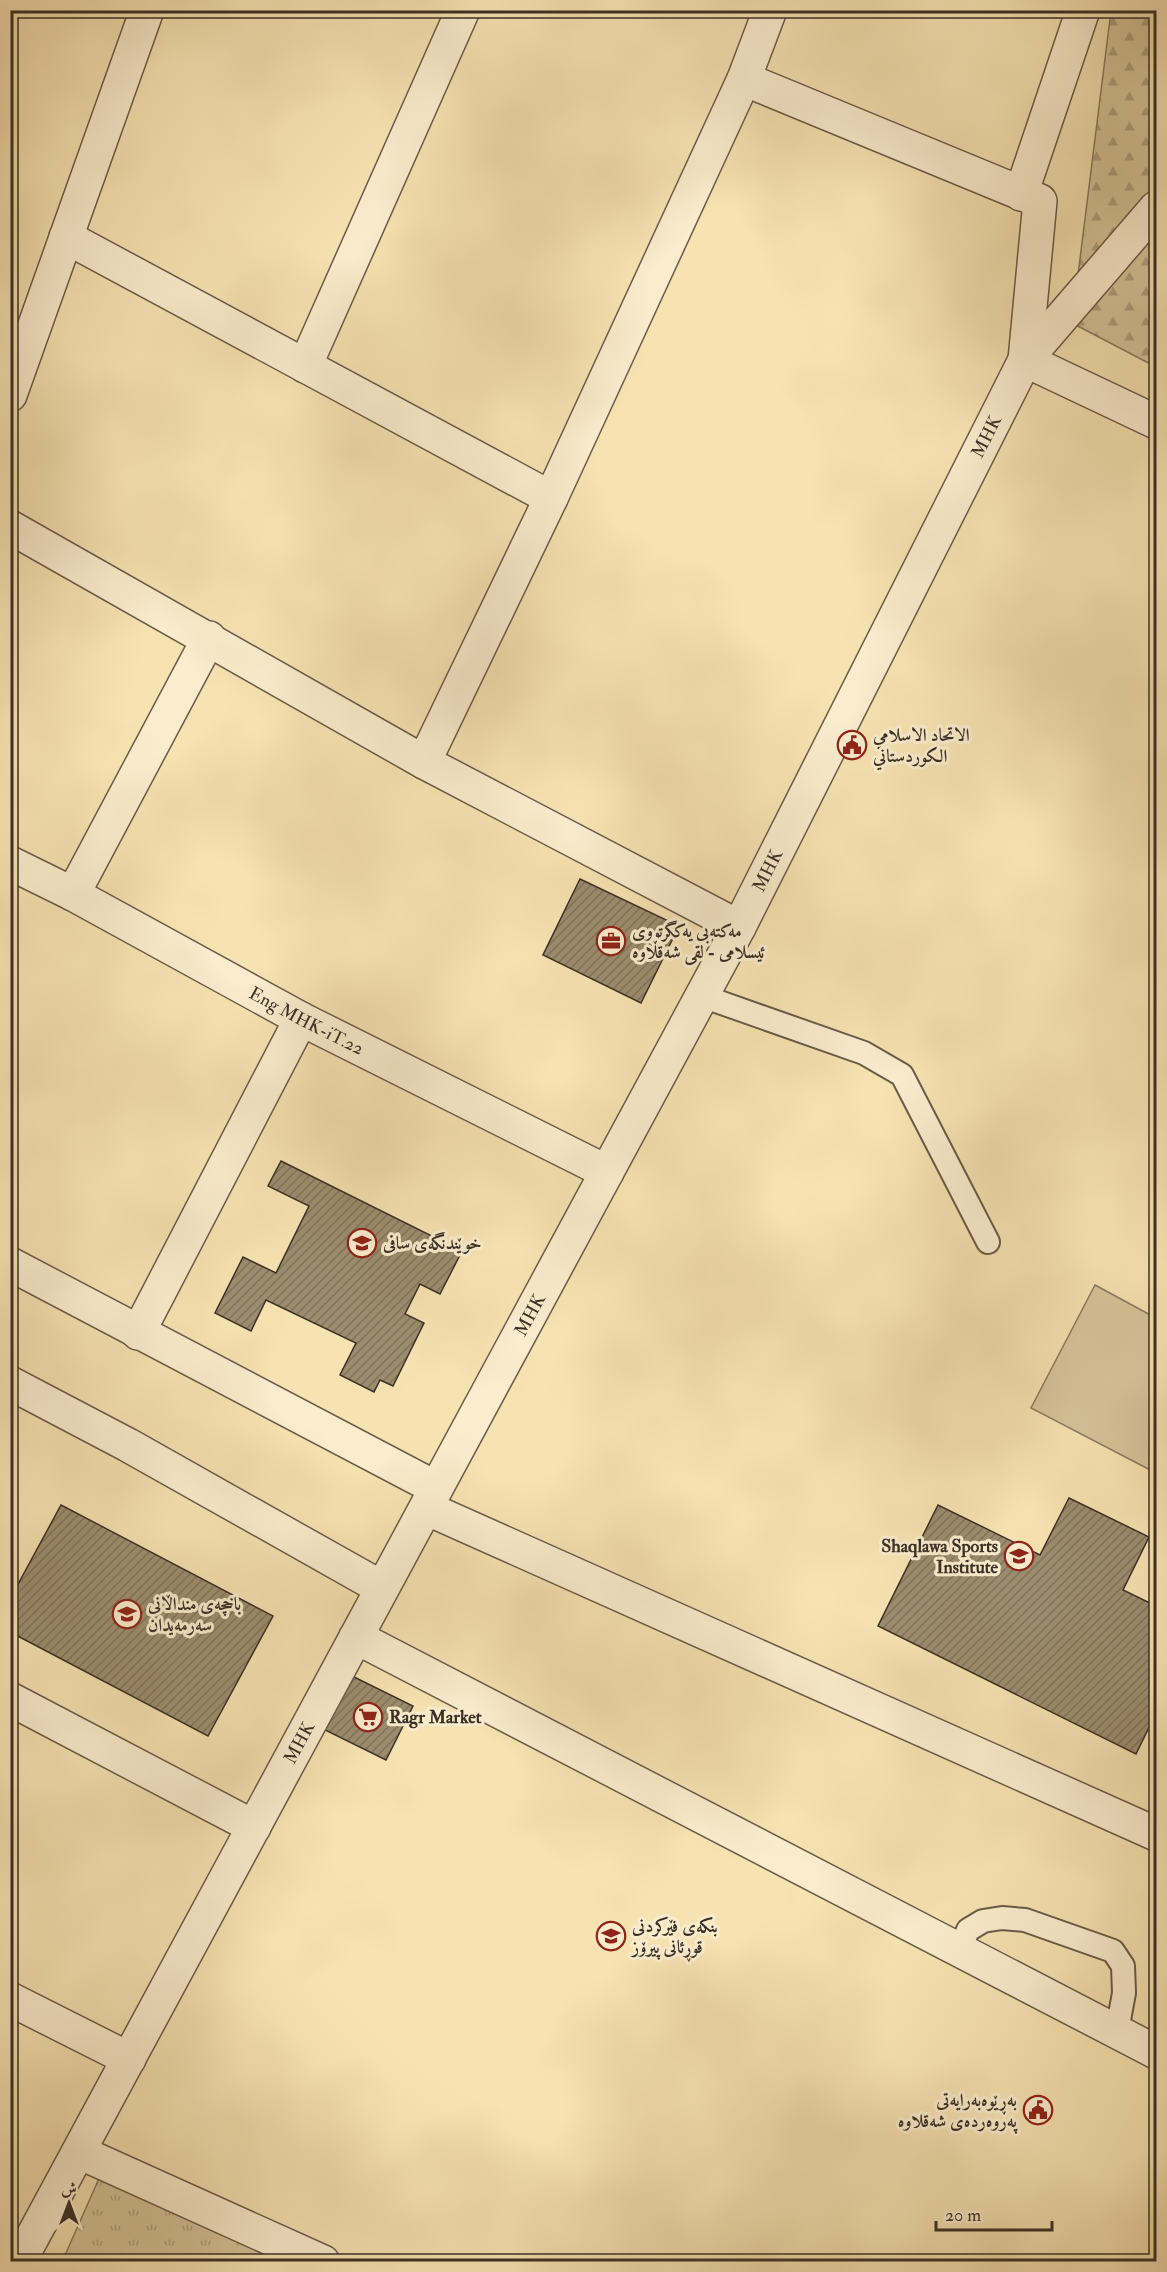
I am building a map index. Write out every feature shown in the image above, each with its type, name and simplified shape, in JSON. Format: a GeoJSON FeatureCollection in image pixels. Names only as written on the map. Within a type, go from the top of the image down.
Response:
{"type":"FeatureCollection","features":[{"type":"Feature","properties":{"kind":"street"},"geometry":{"type":"LineString","coordinates":[[10,395],[147,10]]}},
{"type":"Feature","properties":{"kind":"street"},"geometry":{"type":"LineString","coordinates":[[305,366],[463,10]]}},
{"type":"Feature","properties":{"kind":"street"},"geometry":{"type":"LineString","coordinates":[[424,762],[551,498],[744,79],[770,10]]}},
{"type":"Feature","properties":{"kind":"street"},"geometry":{"type":"LineString","coordinates":[[1021,194],[1083,10]]}},
{"type":"Feature","properties":{"kind":"street"},"geometry":{"type":"LineString","coordinates":[[744,79],[1040,201],[1025,360]]}},
{"type":"Feature","properties":{"kind":"street"},"geometry":{"type":"LineString","coordinates":[[1025,360],[1156,208]]}},
{"type":"Feature","properties":{"kind":"street"},"geometry":{"type":"LineString","coordinates":[[66,237],[551,498]]}},
{"type":"Feature","properties":{"kind":"street"},"geometry":{"type":"LineString","coordinates":[[1025,360],[1156,422]]}},
{"type":"Feature","properties":{"kind":"street","name":"MHK"},"geometry":{"type":"LineString","coordinates":[[19,2262],[739,927],[1025,360]]}},
{"type":"Feature","properties":{"kind":"street"},"geometry":{"type":"LineString","coordinates":[[10,527],[424,762],[739,927]]}},
{"type":"Feature","properties":{"kind":"street"},"geometry":{"type":"LineString","coordinates":[[73,894],[209,638]]}},
{"type":"Feature","properties":{"kind":"street","name":"Eng MHK-iT.22"},"geometry":{"type":"LineString","coordinates":[[10,862],[301,1019],[607,1172]]}},
{"type":"Feature","properties":{"kind":"street"},"geometry":{"type":"LineString","coordinates":[[138,1332],[301,1019]]}},
{"type":"Feature","properties":{"kind":"street"},"geometry":{"type":"LineString","coordinates":[[10,1264],[138,1332],[431,1498],[1156,1834]]}},
{"type":"Feature","properties":{"kind":"street"},"geometry":{"type":"LineString","coordinates":[[10,1383],[128,1445],[382,1588]]}},
{"type":"Feature","properties":{"kind":"street"},"geometry":{"type":"LineString","coordinates":[[356,1637],[1156,2052]]}},
{"type":"Feature","properties":{"kind":"street"},"geometry":{"type":"LineString","coordinates":[[10,1700],[254,1827]]}},
{"type":"Feature","properties":{"kind":"street"},"geometry":{"type":"LineString","coordinates":[[10,2000],[129,2059]]}},
{"type":"Feature","properties":{"kind":"street"},"geometry":{"type":"LineString","coordinates":[[79,2152],[323,2262]]}},
{"type":"Feature","properties":{"kind":"lane"},"geometry":{"type":"LineString","coordinates":[[702,996],[864,1053],[902,1075],[988,1242]]}},
{"type":"Feature","properties":{"kind":"lane"},"geometry":{"type":"LineString","coordinates":[[960,1949],[968,1930],[983,1921],[1002,1918],[1025,1920],[1113,1951],[1123,1966],[1124,1993],[1117,2031]]}},
{"type":"Feature","properties":{"kind":"green space"},"geometry":{"type":"Polygon","coordinates":[[[1111,11],[1156,11],[1156,367],[1072,323],[1111,11]]]}},
{"type":"Feature","properties":{"kind":"green space"},"geometry":{"type":"Polygon","coordinates":[[[1095,1285],[1156,1318],[1156,1473],[1031,1408],[1095,1285]]]}},
{"type":"Feature","properties":{"kind":"green space"},"geometry":{"type":"Polygon","coordinates":[[[105,2165],[323,2262],[62,2262],[105,2165]]]}},
{"type":"Feature","properties":{"kind":"building","name":"مەکتەبی یەکگرتووی ئیسلامی - لقی شەقڵاوە"},"geometry":{"type":"Polygon","coordinates":[[[580,879],[679,926],[641,1003],[543,955],[580,879]]]}},
{"type":"Feature","properties":{"kind":"building"},"geometry":{"type":"Polygon","coordinates":[[[281,1161],[462,1251],[440,1294],[420,1284],[405,1314],[424,1323],[393,1386],[380,1380],[374,1392],[340,1375],[356,1343],[266,1300],[251,1331],[215,1313],[243,1257],[276,1273],[309,1206],[268,1186],[281,1161]]]}},
{"type":"Feature","properties":{"kind":"building"},"geometry":{"type":"Polygon","coordinates":[[[1069,1498],[1149,1537],[1123,1590],[1156,1606],[1156,1713],[1136,1754],[878,1626],[938,1505],[1040,1555],[1069,1498]]]}},
{"type":"Feature","properties":{"kind":"building"},"geometry":{"type":"Polygon","coordinates":[[[61,1505],[273,1616],[208,1736],[10,1632],[10,1599],[61,1505]]]}},
{"type":"Feature","properties":{"kind":"building","name":"Ragr Market"},"geometry":{"type":"Polygon","coordinates":[[[350,1675],[413,1706],[386,1760],[321,1728],[350,1675]]]}},
{"type":"Feature","properties":{"kind":"place","name":"الاتحاد الاسلامي الكوردستاني"},"geometry":{"type":"Point","coordinates":[852,745]}},
{"type":"Feature","properties":{"kind":"place","name":"مەکتەبی یەکگرتووی ئیسلامی - لقی شەقڵاوە"},"geometry":{"type":"Point","coordinates":[611,941]}},
{"type":"Feature","properties":{"kind":"place","name":"خوێندنگەی سافی"},"geometry":{"type":"Point","coordinates":[362,1243]}},
{"type":"Feature","properties":{"kind":"place","name":"Shaqlawa Sports Institute"},"geometry":{"type":"Point","coordinates":[1019,1556]}},
{"type":"Feature","properties":{"kind":"place","name":"باخچەی منداڵانی سەرمەیدان"},"geometry":{"type":"Point","coordinates":[127,1614]}},
{"type":"Feature","properties":{"kind":"place","name":"Ragr Market"},"geometry":{"type":"Point","coordinates":[368,1717]}},
{"type":"Feature","properties":{"kind":"place","name":"بنکەی فێرکردنی قوڕئانی پیرۆز"},"geometry":{"type":"Point","coordinates":[611,1936]}},
{"type":"Feature","properties":{"kind":"place","name":"بەڕێوەبەرایەتی پەروەردەی شەقلاوە"},"geometry":{"type":"Point","coordinates":[1038,2110]}}]}
